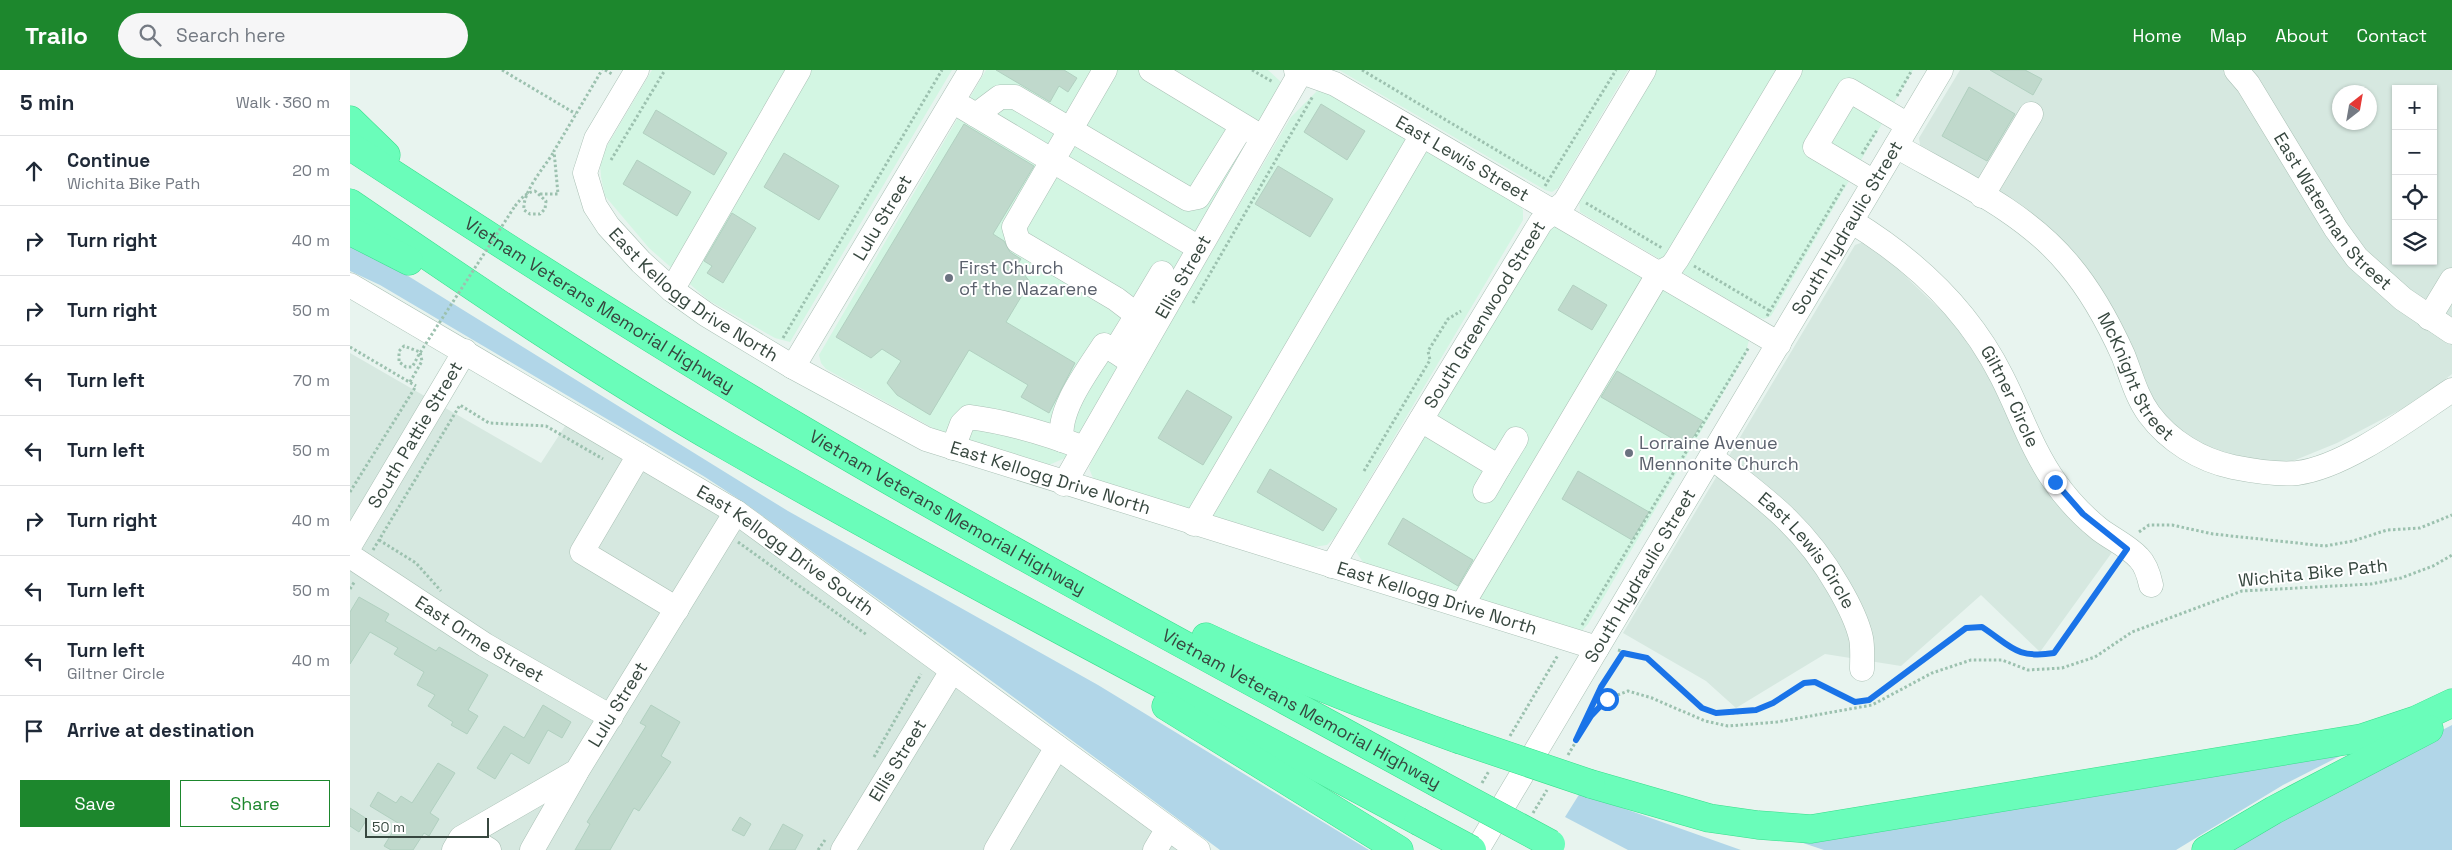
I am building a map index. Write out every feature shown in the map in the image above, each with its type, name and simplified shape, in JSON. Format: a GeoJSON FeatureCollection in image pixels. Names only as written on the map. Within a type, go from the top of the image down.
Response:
{"type":"FeatureCollection","features":[{"type":"Feature","properties":{"kind":"highway"},"geometry":{"type":"LineString","coordinates":[[350,120],[386,155],[475,226]]}},
{"type":"Feature","properties":{"kind":"highway","name":"Vietnam Veterans Memorial Highway"},"geometry":{"type":"LineString","coordinates":[[350,146],[795,426],[952,516],[1557,847]]}},
{"type":"Feature","properties":{"kind":"highway"},"geometry":{"type":"LineString","coordinates":[[350,203],[515,316],[723,444],[907,546],[1472,850]]}},
{"type":"Feature","properties":{"kind":"highway"},"geometry":{"type":"LineString","coordinates":[[350,231],[515,316]]}},
{"type":"Feature","properties":{"kind":"highway"},"geometry":{"type":"LineString","coordinates":[[952,516],[1280,672],[1458,739],[1591,784],[1709,818],[1758,826],[1811,829],[2362,738],[2416,720],[2452,703]]}},
{"type":"Feature","properties":{"kind":"highway"},"geometry":{"type":"LineString","coordinates":[[907,546],[1394,847]]}},
{"type":"Feature","properties":{"kind":"highway"},"geometry":{"type":"LineString","coordinates":[[2206,850],[2274,810],[2452,716]]}},
{"type":"Feature","properties":{"kind":"street","name":"East Kellogg Drive North"},"geometry":{"type":"LineString","coordinates":[[637,70],[596,139],[585,174],[595,206],[608,226],[641,262],[672,290],[707,315],[793,367],[926,439],[1064,484],[1568,639],[1600,644]]}},
{"type":"Feature","properties":{"kind":"street"},"geometry":{"type":"LineString","coordinates":[[672,290],[799,70]]}},
{"type":"Feature","properties":{"kind":"street","name":"Lulu Street"},"geometry":{"type":"LineString","coordinates":[[793,367],[971,70]]}},
{"type":"Feature","properties":{"kind":"street"},"geometry":{"type":"LineString","coordinates":[[1105,70],[1014,227],[1018,241],[1116,299],[1137,315]]}},
{"type":"Feature","properties":{"kind":"street"},"geometry":{"type":"LineString","coordinates":[[1151,70],[1263,138]]}},
{"type":"Feature","properties":{"kind":"street","name":"South Greenwood Street"},"geometry":{"type":"LineString","coordinates":[[1332,566],[1541,222],[1565,202],[1644,70]]}},
{"type":"Feature","properties":{"kind":"street"},"geometry":{"type":"LineString","coordinates":[[1462,605],[1659,273],[1672,266],[1677,259],[1790,70]]}},
{"type":"Feature","properties":{"kind":"street","name":"South Hydraulic Street"},"geometry":{"type":"LineString","coordinates":[[1477,850],[1941,70]]}},
{"type":"Feature","properties":{"kind":"street","name":"East Lewis Street"},"geometry":{"type":"LineString","coordinates":[[1300,71],[1335,84],[1555,211],[1779,344]]}},
{"type":"Feature","properties":{"kind":"street","name":"Ellis Street"},"geometry":{"type":"LineString","coordinates":[[1064,484],[1084,448],[1124,357],[1199,248],[1300,71]]}},
{"type":"Feature","properties":{"kind":"street","name":"East Waterman Street"},"geometry":{"type":"LineString","coordinates":[[2247,75],[2336,229],[2357,258],[2389,288],[2429,318],[2452,332]]}},
{"type":"Feature","properties":{"kind":"street"},"geometry":{"type":"LineString","coordinates":[[1874,182],[1815,147],[1848,90],[1908,125]]}},
{"type":"Feature","properties":{"kind":"street"},"geometry":{"type":"LineString","coordinates":[[976,115],[1000,98],[1015,97],[1071,128],[1188,199],[1198,197],[1242,126]]}},
{"type":"Feature","properties":{"kind":"street"},"geometry":{"type":"LineString","coordinates":[[952,101],[1199,248]]}},
{"type":"Feature","properties":{"kind":"street"},"geometry":{"type":"LineString","coordinates":[[1982,196],[2031,114]]}},
{"type":"Feature","properties":{"kind":"street"},"geometry":{"type":"LineString","coordinates":[[1194,524],[1422,134]]}},
{"type":"Feature","properties":{"kind":"street","name":"McKnight Street"},"geometry":{"type":"LineString","coordinates":[[1896,146],[2004,208],[2042,236],[2088,289],[2122,354],[2138,396],[2150,414],[2172,437],[2202,458],[2243,469],[2298,472],[2327,465],[2452,390]]}},
{"type":"Feature","properties":{"kind":"street","name":"Giltner Circle"},"geometry":{"type":"LineString","coordinates":[[1851,222],[1909,260],[1950,299],[1993,359],[2021,416],[2032,445],[2055,482],[2083,514],[2140,558],[2151,585]]}},
{"type":"Feature","properties":{"kind":"street"},"geometry":{"type":"LineString","coordinates":[[1062,440],[1060,429],[1062,417],[1092,365],[1104,345],[1124,357],[1137,315],[1162,273]]}},
{"type":"Feature","properties":{"kind":"street"},"geometry":{"type":"LineString","coordinates":[[2429,318],[2452,280]]}},
{"type":"Feature","properties":{"kind":"street","name":"East Kellogg Drive South"},"geometry":{"type":"LineString","coordinates":[[350,286],[464,351],[633,464],[730,522],[947,678],[1057,747],[1198,850]]}},
{"type":"Feature","properties":{"kind":"street","name":"South Pattie Street"},"geometry":{"type":"LineString","coordinates":[[363,538],[464,351]]}},
{"type":"Feature","properties":{"kind":"street"},"geometry":{"type":"LineString","coordinates":[[953,448],[962,424],[969,417],[986,419],[1084,448]]}},
{"type":"Feature","properties":{"kind":"street"},"geometry":{"type":"LineString","coordinates":[[1421,420],[1499,466]]}},
{"type":"Feature","properties":{"kind":"street"},"geometry":{"type":"LineString","coordinates":[[1485,491],[1516,439]]}},
{"type":"Feature","properties":{"kind":"street","name":"East Lewis Circle"},"geometry":{"type":"LineString","coordinates":[[1711,456],[1784,514],[1813,546],[1830,571],[1857,623],[1862,641],[1862,669]]}},
{"type":"Feature","properties":{"kind":"street"},"geometry":{"type":"LineString","coordinates":[[633,464],[582,552],[676,609]]}},
{"type":"Feature","properties":{"kind":"street","name":"Lulu Street"},"geometry":{"type":"LineString","coordinates":[[460,843],[577,771],[730,522]]}},
{"type":"Feature","properties":{"kind":"street","name":"East Orme Street"},"geometry":{"type":"LineString","coordinates":[[357,561],[485,644],[610,717]]}},
{"type":"Feature","properties":{"kind":"street","name":"Ellis Street"},"geometry":{"type":"LineString","coordinates":[[836,842],[947,678]]}},
{"type":"Feature","properties":{"kind":"street"},"geometry":{"type":"LineString","coordinates":[[996,850],[1057,747]]}},
{"type":"Feature","properties":{"kind":"street"},"geometry":{"type":"LineString","coordinates":[[532,850],[577,771]]}},
{"type":"Feature","properties":{"kind":"street"},"geometry":{"type":"LineString","coordinates":[[1155,850],[1168,828]]}},
{"type":"Feature","properties":{"kind":"street"},"geometry":{"type":"LineString","coordinates":[[460,843],[489,850]]}},
{"type":"Feature","properties":{"kind":"path"},"geometry":{"type":"LineString","coordinates":[[502,70],[576,114]]}},
{"type":"Feature","properties":{"kind":"path"},"geometry":{"type":"LineString","coordinates":[[420,352],[404,346],[399,351],[399,362],[406,367],[412,367],[525,193],[529,192],[535,191],[540,194],[546,201],[544,209],[540,214],[530,214],[524,210],[524,203],[529,192],[603,70],[612,74]]}},
{"type":"Feature","properties":{"kind":"path"},"geometry":{"type":"LineString","coordinates":[[783,338],[942,70]]}},
{"type":"Feature","properties":{"kind":"path"},"geometry":{"type":"LineString","coordinates":[[540,194],[558,194],[554,151]]}},
{"type":"Feature","properties":{"kind":"path"},"geometry":{"type":"LineString","coordinates":[[350,347],[416,386],[460,405],[489,423],[546,426],[633,464]]}},
{"type":"Feature","properties":{"kind":"path"},"geometry":{"type":"LineString","coordinates":[[410,382],[422,361],[420,352]]}},
{"type":"Feature","properties":{"kind":"path"},"geometry":{"type":"LineString","coordinates":[[350,492],[416,386]]}},
{"type":"Feature","properties":{"kind":"path"},"geometry":{"type":"LineString","coordinates":[[350,589],[363,538],[460,405]]}},
{"type":"Feature","properties":{"kind":"path"},"geometry":{"type":"LineString","coordinates":[[1506,742],[1578,623],[1600,644],[1623,653],[1647,658],[1702,708],[1716,713],[1756,710],[1773,703],[1804,683],[1815,682],[1855,702],[1869,700],[1966,628],[1982,627],[2016,652],[2035,656],[2054,653],[2138,533],[2149,525],[2172,525],[2213,534],[2325,546],[2353,541],[2386,530],[2420,528],[2452,515]]}},
{"type":"Feature","properties":{"kind":"path"},"geometry":{"type":"LineString","coordinates":[[730,522],[874,640]]}},
{"type":"Feature","properties":{"kind":"path"},"geometry":{"type":"LineString","coordinates":[[363,538],[416,563],[442,593]]}},
{"type":"Feature","properties":{"kind":"path","name":"Wichita Bike Path"},"geometry":{"type":"LineString","coordinates":[[1566,757],[1591,716],[1607,699],[1628,691],[1652,698],[1705,721],[1728,726],[1777,722],[1872,705],[1932,673],[1971,660],[2002,660],[2028,670],[2062,668],[2095,657],[2132,632],[2242,592],[2371,584],[2401,578],[2433,566],[2452,555]]}},
{"type":"Feature","properties":{"kind":"path"},"geometry":{"type":"LineString","coordinates":[[1576,740],[1601,687],[1623,653]]}},
{"type":"Feature","properties":{"kind":"path"},"geometry":{"type":"LineString","coordinates":[[913,668],[921,674],[947,678]]}},
{"type":"Feature","properties":{"kind":"path"},"geometry":{"type":"LineString","coordinates":[[873,759],[921,674]]}},
{"type":"Feature","properties":{"kind":"path"},"geometry":{"type":"LineString","coordinates":[[1481,784],[1491,767]]}},
{"type":"Feature","properties":{"kind":"path"},"geometry":{"type":"LineString","coordinates":[[1531,816],[1551,782]]}},
{"type":"Feature","properties":{"kind":"path"},"geometry":{"type":"LineString","coordinates":[[818,850],[836,842]]}},
{"type":"Feature","properties":{"kind":"shaded area"},"geometry":{"type":"Polygon","coordinates":[[[652,70],[952,70],[790,342],[775,338],[708,300],[649,248],[605,196],[600,163],[604,151],[652,70]]]}},
{"type":"Feature","properties":{"kind":"shaded area"},"geometry":{"type":"Polygon","coordinates":[[[986,70],[1268,70],[1281,82],[1280,89],[1065,458],[1049,465],[1039,464],[940,432],[826,369],[821,363],[819,355],[986,70]]]}},
{"type":"Feature","properties":{"kind":"shaded area"},"geometry":{"type":"Polygon","coordinates":[[[1339,70],[1628,70],[1558,188],[1552,192],[1545,190],[1339,70]]]}},
{"type":"Feature","properties":{"kind":"shaded area"},"geometry":{"type":"Polygon","coordinates":[[[1654,70],[1913,70],[1771,316],[1764,319],[1756,316],[1580,212],[1579,197],[1654,70]]]}},
{"type":"Feature","properties":{"kind":"shaded area"},"geometry":{"type":"Polygon","coordinates":[[[1960,70],[2452,70],[2452,374],[2419,400],[2337,443],[2288,463],[2264,461],[2212,451],[2190,438],[2156,409],[2102,294],[1920,145],[1919,138],[1960,70]]]}},
{"type":"Feature","properties":{"kind":"shaded area"},"geometry":{"type":"Polygon","coordinates":[[[1317,91],[1323,91],[1519,203],[1523,210],[1523,220],[1335,537],[1327,545],[1313,547],[1104,484],[1093,478],[1089,468],[1096,449],[1291,117],[1317,91]]]}},
{"type":"Feature","properties":{"kind":"shaded area"},"geometry":{"type":"Polygon","coordinates":[[[1558,225],[1745,335],[1749,340],[1745,356],[1588,624],[1581,632],[1365,565],[1354,549],[1548,229],[1558,225]]]}},
{"type":"Feature","properties":{"kind":"shaded area"},"geometry":{"type":"Polygon","coordinates":[[[350,240],[788,511],[1098,685],[1369,850],[1220,850],[974,668],[746,504],[705,477],[380,285],[350,271],[350,240]]]}},
{"type":"Feature","properties":{"kind":"shaded area"},"geometry":{"type":"Polygon","coordinates":[[[1866,241],[1875,247],[1951,320],[2113,551],[2040,652],[1981,595],[1901,666],[1825,654],[1736,708],[1706,681],[1623,633],[1855,245],[1866,241]]]}},
{"type":"Feature","properties":{"kind":"shaded area"},"geometry":{"type":"Polygon","coordinates":[[[350,353],[541,463],[567,423],[704,504],[761,542],[1181,850],[350,850],[350,353]]]}},
{"type":"Feature","properties":{"kind":"shaded area"},"geometry":{"type":"Polygon","coordinates":[[[2452,725],[2452,850],[2217,850],[2332,787],[2452,725]]]}},
{"type":"Feature","properties":{"kind":"shaded area"},"geometry":{"type":"Polygon","coordinates":[[[2348,752],[2283,785],[2176,850],[1824,850],[1800,842],[2348,752]]]}},
{"type":"Feature","properties":{"kind":"shaded area"},"geometry":{"type":"Polygon","coordinates":[[[1580,793],[1741,850],[1628,850],[1565,817],[1580,793]]]}},
{"type":"Feature","properties":{"kind":"building"},"geometry":{"type":"Polygon","coordinates":[[[996,70],[1064,70],[1077,78],[1068,92],[1059,86],[1050,102],[996,70]]]}},
{"type":"Feature","properties":{"kind":"building"},"geometry":{"type":"Polygon","coordinates":[[[1990,70],[2025,70],[2042,79],[2033,95],[1990,70]]]}},
{"type":"Feature","properties":{"kind":"building"},"geometry":{"type":"Polygon","coordinates":[[[1969,87],[2015,114],[1987,161],[1942,136],[1969,87]]]}},
{"type":"Feature","properties":{"kind":"building"},"geometry":{"type":"Polygon","coordinates":[[[1321,104],[1365,131],[1347,160],[1304,132],[1321,104]]]}},
{"type":"Feature","properties":{"kind":"building"},"geometry":{"type":"Polygon","coordinates":[[[656,110],[727,153],[714,175],[643,133],[656,110]]]}},
{"type":"Feature","properties":{"kind":"building"},"geometry":{"type":"Polygon","coordinates":[[[964,124],[1034,166],[993,234],[1004,241],[1010,252],[1021,259],[1017,265],[1030,282],[1006,322],[1075,363],[1049,413],[1021,397],[1028,385],[969,350],[930,415],[897,395],[887,383],[901,361],[882,349],[871,358],[836,337],[964,124]]]}},
{"type":"Feature","properties":{"kind":"building"},"geometry":{"type":"Polygon","coordinates":[[[784,153],[839,186],[819,220],[764,187],[784,153]]]}},
{"type":"Feature","properties":{"kind":"building"},"geometry":{"type":"Polygon","coordinates":[[[637,160],[691,192],[677,216],[623,184],[637,160]]]}},
{"type":"Feature","properties":{"kind":"building"},"geometry":{"type":"Polygon","coordinates":[[[1278,166],[1333,199],[1310,237],[1255,204],[1278,166]]]}},
{"type":"Feature","properties":{"kind":"building"},"geometry":{"type":"Polygon","coordinates":[[[732,213],[756,228],[723,283],[707,273],[712,266],[704,261],[732,213]]]}},
{"type":"Feature","properties":{"kind":"building"},"geometry":{"type":"Polygon","coordinates":[[[1573,285],[1607,305],[1592,330],[1558,310],[1573,285]]]}},
{"type":"Feature","properties":{"kind":"building"},"geometry":{"type":"Polygon","coordinates":[[[1617,371],[1703,421],[1687,447],[1601,397],[1617,371]]]}},
{"type":"Feature","properties":{"kind":"building"},"geometry":{"type":"Polygon","coordinates":[[[1187,390],[1232,417],[1203,465],[1158,438],[1187,390]]]}},
{"type":"Feature","properties":{"kind":"building"},"geometry":{"type":"Polygon","coordinates":[[[1270,469],[1337,509],[1323,531],[1257,492],[1270,469]]]}},
{"type":"Feature","properties":{"kind":"building"},"geometry":{"type":"Polygon","coordinates":[[[1578,471],[1649,512],[1632,540],[1562,499],[1578,471]]]}},
{"type":"Feature","properties":{"kind":"building"},"geometry":{"type":"Polygon","coordinates":[[[1403,518],[1473,560],[1458,586],[1388,544],[1403,518]]]}},
{"type":"Feature","properties":{"kind":"building"},"geometry":{"type":"Polygon","coordinates":[[[359,597],[389,614],[385,621],[436,651],[439,647],[488,675],[468,710],[478,716],[467,734],[451,725],[453,722],[428,706],[435,695],[417,685],[424,672],[394,654],[398,648],[370,632],[350,664],[350,612],[359,597]]]}},
{"type":"Feature","properties":{"kind":"building"},"geometry":{"type":"Polygon","coordinates":[[[543,705],[571,722],[562,738],[548,730],[529,764],[511,753],[495,779],[477,768],[504,726],[524,738],[543,705]]]}},
{"type":"Feature","properties":{"kind":"building"},"geometry":{"type":"Polygon","coordinates":[[[651,705],[680,722],[661,756],[671,762],[639,811],[634,808],[610,850],[575,850],[590,824],[587,822],[646,726],[640,723],[651,705]]]}},
{"type":"Feature","properties":{"kind":"building"},"geometry":{"type":"Polygon","coordinates":[[[438,763],[455,773],[430,813],[439,819],[429,836],[424,833],[413,850],[391,850],[384,846],[398,823],[370,806],[378,792],[396,803],[401,796],[412,803],[438,763]]]}},
{"type":"Feature","properties":{"kind":"building"},"geometry":{"type":"Polygon","coordinates":[[[350,808],[367,819],[359,832],[350,826],[350,808]]]}},
{"type":"Feature","properties":{"kind":"building"},"geometry":{"type":"Polygon","coordinates":[[[740,817],[751,824],[744,836],[732,830],[740,817]]]}},
{"type":"Feature","properties":{"kind":"building"},"geometry":{"type":"Polygon","coordinates":[[[783,824],[803,835],[795,850],[769,850],[783,824]]]}},
{"type":"Feature","properties":{"kind":"place","name":"First Church of the Nazarene"},"geometry":{"type":"Point","coordinates":[949,278]}},
{"type":"Feature","properties":{"kind":"place","name":"Lorraine Avenue Mennonite Church"},"geometry":{"type":"Point","coordinates":[1629,453]}},
{"type":"Feature","properties":{"kind":"route"},"geometry":{"type":"LineString","coordinates":[[1607,699],[1591,716],[1576,740],[1601,687],[1623,653],[1647,658],[1702,708],[1716,713],[1756,710],[1773,703],[1804,683],[1815,682],[1855,702],[1869,700],[1966,628],[1982,627],[2016,652],[2035,656],[2054,653],[2127,549],[2098,528],[2055,482]]}}]}
